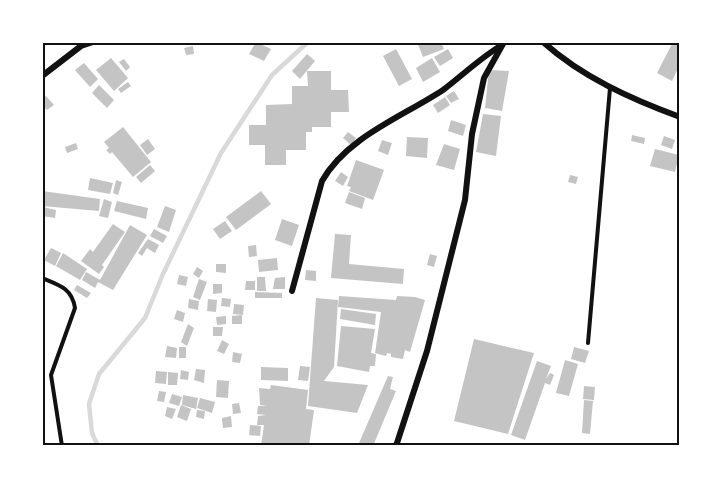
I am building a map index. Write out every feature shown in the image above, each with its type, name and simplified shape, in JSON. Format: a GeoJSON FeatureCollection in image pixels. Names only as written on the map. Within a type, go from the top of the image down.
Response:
{"type":"FeatureCollection","features":[{"type":"Feature","properties":{"kind":"street"},"geometry":{"type":"LineString","coordinates":[[42,76],[81,46],[93,42]]}},
{"type":"Feature","properties":{"kind":"street"},"geometry":{"type":"LineString","coordinates":[[543,42],[567,63],[610,87],[680,117]]}},
{"type":"Feature","properties":{"kind":"street"},"geometry":{"type":"LineString","coordinates":[[292,291],[322,181],[330,167],[370,134],[426,101],[503,43]]}},
{"type":"Feature","properties":{"kind":"street"},"geometry":{"type":"LineString","coordinates":[[396,446],[427,351],[465,200],[472,134],[484,78],[503,43]]}},
{"type":"Feature","properties":{"kind":"lane"},"geometry":{"type":"LineString","coordinates":[[588,343],[610,87]]}},
{"type":"Feature","properties":{"kind":"lane"},"geometry":{"type":"LineString","coordinates":[[42,278],[67,289],[73,297],[75,308],[51,375],[62,446]]}},
{"type":"Feature","properties":{"kind":"building"},"geometry":{"type":"Polygon","coordinates":[[[256,42],[271,49],[264,61],[249,54],[256,42]]]}},
{"type":"Feature","properties":{"kind":"building"},"geometry":{"type":"Polygon","coordinates":[[[417,42],[441,42],[444,49],[423,57],[417,42]]]}},
{"type":"Feature","properties":{"kind":"building"},"geometry":{"type":"Polygon","coordinates":[[[673,42],[680,42],[680,64],[672,81],[657,73],[673,42]]]}},
{"type":"Feature","properties":{"kind":"building"},"geometry":{"type":"Polygon","coordinates":[[[193,46],[194,54],[186,55],[184,48],[193,46]]]}},
{"type":"Feature","properties":{"kind":"building"},"geometry":{"type":"Polygon","coordinates":[[[396,49],[412,79],[399,86],[383,56],[396,49]]]}},
{"type":"Feature","properties":{"kind":"building"},"geometry":{"type":"Polygon","coordinates":[[[448,49],[453,58],[440,66],[434,57],[448,49]]]}},
{"type":"Feature","properties":{"kind":"building"},"geometry":{"type":"Polygon","coordinates":[[[307,54],[315,61],[300,79],[292,71],[307,54]]]}},
{"type":"Feature","properties":{"kind":"building"},"geometry":{"type":"Polygon","coordinates":[[[111,58],[128,78],[114,91],[96,70],[111,58]]]}},
{"type":"Feature","properties":{"kind":"building"},"geometry":{"type":"Polygon","coordinates":[[[432,58],[440,72],[423,82],[416,68],[432,58]]]}},
{"type":"Feature","properties":{"kind":"building"},"geometry":{"type":"Polygon","coordinates":[[[124,59],[130,67],[126,71],[119,62],[124,59]]]}},
{"type":"Feature","properties":{"kind":"building"},"geometry":{"type":"Polygon","coordinates":[[[84,63],[98,79],[90,87],[75,70],[84,63]]]}},
{"type":"Feature","properties":{"kind":"building"},"geometry":{"type":"Polygon","coordinates":[[[489,70],[509,71],[502,111],[485,108],[489,70]]]}},
{"type":"Feature","properties":{"kind":"building"},"geometry":{"type":"Polygon","coordinates":[[[307,71],[331,71],[331,90],[348,90],[349,112],[331,112],[331,127],[312,127],[312,132],[306,132],[306,150],[286,150],[286,165],[265,165],[265,145],[249,145],[249,125],[266,125],[266,105],[292,104],[292,86],[308,86],[307,71]]]}},
{"type":"Feature","properties":{"kind":"building"},"geometry":{"type":"Polygon","coordinates":[[[128,82],[131,86],[121,93],[118,89],[128,82]]]}},
{"type":"Feature","properties":{"kind":"building"},"geometry":{"type":"Polygon","coordinates":[[[99,85],[114,100],[107,108],[92,93],[99,85]]]}},
{"type":"Feature","properties":{"kind":"building"},"geometry":{"type":"Polygon","coordinates":[[[454,91],[459,99],[451,103],[446,96],[454,91]]]}},
{"type":"Feature","properties":{"kind":"building"},"geometry":{"type":"Polygon","coordinates":[[[46,96],[54,105],[47,110],[42,105],[42,99],[46,96]]]}},
{"type":"Feature","properties":{"kind":"building"},"geometry":{"type":"Polygon","coordinates":[[[445,97],[450,105],[438,113],[433,105],[445,97]]]}},
{"type":"Feature","properties":{"kind":"building"},"geometry":{"type":"Polygon","coordinates":[[[483,114],[501,116],[496,156],[476,152],[483,114]]]}},
{"type":"Feature","properties":{"kind":"building"},"geometry":{"type":"Polygon","coordinates":[[[451,120],[466,125],[463,136],[448,131],[451,120]]]}},
{"type":"Feature","properties":{"kind":"building"},"geometry":{"type":"Polygon","coordinates":[[[123,127],[151,162],[133,177],[112,152],[110,154],[106,150],[109,148],[104,142],[123,127]]]}},
{"type":"Feature","properties":{"kind":"building"},"geometry":{"type":"Polygon","coordinates":[[[348,132],[356,138],[351,145],[343,138],[348,132]]]}},
{"type":"Feature","properties":{"kind":"building"},"geometry":{"type":"Polygon","coordinates":[[[632,135],[645,138],[644,144],[631,141],[632,135]]]}},
{"type":"Feature","properties":{"kind":"building"},"geometry":{"type":"Polygon","coordinates":[[[664,136],[675,140],[672,149],[661,145],[664,136]]]}},
{"type":"Feature","properties":{"kind":"building"},"geometry":{"type":"Polygon","coordinates":[[[407,137],[428,138],[427,158],[406,156],[407,137]]]}},
{"type":"Feature","properties":{"kind":"building"},"geometry":{"type":"Polygon","coordinates":[[[148,139],[155,149],[147,155],[140,145],[148,139]]]}},
{"type":"Feature","properties":{"kind":"building"},"geometry":{"type":"Polygon","coordinates":[[[382,140],[392,143],[388,155],[378,151],[382,140]]]}},
{"type":"Feature","properties":{"kind":"building"},"geometry":{"type":"Polygon","coordinates":[[[76,143],[78,149],[67,153],[65,147],[76,143]]]}},
{"type":"Feature","properties":{"kind":"building"},"geometry":{"type":"Polygon","coordinates":[[[444,144],[460,149],[454,170],[436,165],[444,144]]]}},
{"type":"Feature","properties":{"kind":"building"},"geometry":{"type":"Polygon","coordinates":[[[655,149],[679,155],[675,172],[650,166],[655,149]]]}},
{"type":"Feature","properties":{"kind":"building"},"geometry":{"type":"Polygon","coordinates":[[[356,160],[384,170],[373,200],[349,191],[351,187],[347,186],[356,160]]]}},
{"type":"Feature","properties":{"kind":"building"},"geometry":{"type":"Polygon","coordinates":[[[150,165],[155,171],[141,183],[136,177],[150,165]]]}},
{"type":"Feature","properties":{"kind":"building"},"geometry":{"type":"Polygon","coordinates":[[[341,172],[348,177],[343,186],[335,181],[341,172]]]}},
{"type":"Feature","properties":{"kind":"building"},"geometry":{"type":"Polygon","coordinates":[[[570,175],[578,177],[576,184],[568,182],[570,175]]]}},
{"type":"Feature","properties":{"kind":"building"},"geometry":{"type":"Polygon","coordinates":[[[90,178],[113,183],[110,194],[88,190],[90,178]]]}},
{"type":"Feature","properties":{"kind":"building"},"geometry":{"type":"Polygon","coordinates":[[[116,180],[122,182],[118,195],[113,193],[116,180]]]}},
{"type":"Feature","properties":{"kind":"building"},"geometry":{"type":"Polygon","coordinates":[[[42,191],[100,199],[99,211],[42,206],[42,191]]]}},
{"type":"Feature","properties":{"kind":"building"},"geometry":{"type":"Polygon","coordinates":[[[261,191],[271,204],[236,230],[226,217],[261,191]]]}},
{"type":"Feature","properties":{"kind":"building"},"geometry":{"type":"Polygon","coordinates":[[[349,192],[365,198],[362,209],[345,203],[349,192]]]}},
{"type":"Feature","properties":{"kind":"building"},"geometry":{"type":"Polygon","coordinates":[[[104,199],[112,202],[108,218],[99,216],[104,199]]]}},
{"type":"Feature","properties":{"kind":"building"},"geometry":{"type":"Polygon","coordinates":[[[117,201],[148,208],[146,219],[114,211],[117,201]]]}},
{"type":"Feature","properties":{"kind":"building"},"geometry":{"type":"Polygon","coordinates":[[[165,206],[176,210],[169,232],[157,227],[165,206]]]}},
{"type":"Feature","properties":{"kind":"building"},"geometry":{"type":"Polygon","coordinates":[[[43,207],[56,210],[55,218],[42,216],[43,207]]]}},
{"type":"Feature","properties":{"kind":"building"},"geometry":{"type":"Polygon","coordinates":[[[282,219],[299,225],[292,246],[275,240],[282,219]]]}},
{"type":"Feature","properties":{"kind":"building"},"geometry":{"type":"Polygon","coordinates":[[[225,221],[232,231],[220,239],[213,229],[225,221]]]}},
{"type":"Feature","properties":{"kind":"building"},"geometry":{"type":"Polygon","coordinates":[[[113,224],[125,232],[102,265],[104,267],[99,274],[81,261],[90,249],[93,252],[113,224]]]}},
{"type":"Feature","properties":{"kind":"building"},"geometry":{"type":"Polygon","coordinates":[[[130,225],[147,235],[113,290],[98,282],[95,288],[82,280],[86,272],[100,280],[130,225]]]}},
{"type":"Feature","properties":{"kind":"building"},"geometry":{"type":"Polygon","coordinates":[[[154,229],[167,236],[163,243],[150,236],[154,229]]]}},
{"type":"Feature","properties":{"kind":"building"},"geometry":{"type":"Polygon","coordinates":[[[335,234],[351,235],[349,264],[404,269],[403,284],[331,278],[335,234]]]}},
{"type":"Feature","properties":{"kind":"building"},"geometry":{"type":"Polygon","coordinates":[[[148,239],[159,245],[155,253],[147,248],[142,256],[138,253],[148,239]]]}},
{"type":"Feature","properties":{"kind":"building"},"geometry":{"type":"Polygon","coordinates":[[[256,245],[257,256],[249,257],[248,246],[256,245]]]}},
{"type":"Feature","properties":{"kind":"building"},"geometry":{"type":"Polygon","coordinates":[[[51,248],[61,253],[55,266],[44,260],[51,248]]]}},
{"type":"Feature","properties":{"kind":"building"},"geometry":{"type":"Polygon","coordinates":[[[63,253],[87,269],[80,280],[56,266],[63,253]]]}},
{"type":"Feature","properties":{"kind":"building"},"geometry":{"type":"Polygon","coordinates":[[[430,254],[437,256],[434,267],[427,265],[430,254]]]}},
{"type":"Feature","properties":{"kind":"building"},"geometry":{"type":"Polygon","coordinates":[[[277,258],[278,270],[259,272],[258,260],[277,258]]]}},
{"type":"Feature","properties":{"kind":"building"},"geometry":{"type":"Polygon","coordinates":[[[216,264],[226,264],[226,273],[216,272],[216,264]]]}},
{"type":"Feature","properties":{"kind":"building"},"geometry":{"type":"Polygon","coordinates":[[[197,267],[203,271],[199,278],[193,274],[197,267]]]}},
{"type":"Feature","properties":{"kind":"building"},"geometry":{"type":"Polygon","coordinates":[[[306,270],[316,271],[316,281],[305,280],[306,270]]]}},
{"type":"Feature","properties":{"kind":"building"},"geometry":{"type":"Polygon","coordinates":[[[179,275],[188,277],[186,286],[177,284],[179,275]]]}},
{"type":"Feature","properties":{"kind":"building"},"geometry":{"type":"Polygon","coordinates":[[[257,277],[265,277],[266,291],[257,291],[257,277]]]}},
{"type":"Feature","properties":{"kind":"building"},"geometry":{"type":"Polygon","coordinates":[[[285,277],[285,289],[273,289],[275,278],[285,277]]]}},
{"type":"Feature","properties":{"kind":"building"},"geometry":{"type":"Polygon","coordinates":[[[199,279],[207,282],[200,300],[193,297],[199,279]]]}},
{"type":"Feature","properties":{"kind":"building"},"geometry":{"type":"Polygon","coordinates":[[[246,281],[255,281],[255,290],[245,290],[246,281]]]}},
{"type":"Feature","properties":{"kind":"building"},"geometry":{"type":"Polygon","coordinates":[[[213,284],[222,284],[222,293],[213,294],[213,284]]]}},
{"type":"Feature","properties":{"kind":"building"},"geometry":{"type":"Polygon","coordinates":[[[77,285],[91,293],[87,298],[74,290],[77,285]]]}},
{"type":"Feature","properties":{"kind":"building"},"geometry":{"type":"Polygon","coordinates":[[[255,292],[282,293],[282,298],[255,298],[255,292]]]}},
{"type":"Feature","properties":{"kind":"building"},"geometry":{"type":"Polygon","coordinates":[[[339,296],[396,300],[397,296],[425,300],[410,352],[405,350],[403,359],[391,357],[391,354],[387,353],[386,356],[375,353],[381,312],[338,307],[339,296]]]}},
{"type":"Feature","properties":{"kind":"building"},"geometry":{"type":"Polygon","coordinates":[[[222,298],[231,299],[230,307],[221,306],[222,298]]]}},
{"type":"Feature","properties":{"kind":"building"},"geometry":{"type":"Polygon","coordinates":[[[316,298],[338,300],[334,367],[324,381],[368,385],[357,413],[308,406],[316,298]]]}},
{"type":"Feature","properties":{"kind":"building"},"geometry":{"type":"Polygon","coordinates":[[[189,299],[199,301],[198,310],[188,308],[189,299]]]}},
{"type":"Feature","properties":{"kind":"building"},"geometry":{"type":"Polygon","coordinates":[[[208,299],[217,300],[216,312],[207,311],[208,299]]]}},
{"type":"Feature","properties":{"kind":"building"},"geometry":{"type":"Polygon","coordinates":[[[234,304],[244,305],[243,315],[233,314],[234,304]]]}},
{"type":"Feature","properties":{"kind":"building"},"geometry":{"type":"Polygon","coordinates":[[[341,309],[376,314],[375,325],[340,319],[341,309]]]}},
{"type":"Feature","properties":{"kind":"building"},"geometry":{"type":"Polygon","coordinates":[[[177,310],[185,313],[183,322],[174,319],[177,310]]]}},
{"type":"Feature","properties":{"kind":"building"},"geometry":{"type":"Polygon","coordinates":[[[242,315],[242,324],[232,324],[232,316],[242,315]]]}},
{"type":"Feature","properties":{"kind":"building"},"geometry":{"type":"Polygon","coordinates":[[[226,316],[226,324],[217,325],[216,317],[226,316]]]}},
{"type":"Feature","properties":{"kind":"building"},"geometry":{"type":"Polygon","coordinates":[[[188,324],[194,328],[187,346],[181,342],[188,324]]]}},
{"type":"Feature","properties":{"kind":"building"},"geometry":{"type":"Polygon","coordinates":[[[341,326],[375,329],[371,353],[376,354],[375,366],[370,366],[369,372],[337,366],[341,326]]]}},
{"type":"Feature","properties":{"kind":"building"},"geometry":{"type":"Polygon","coordinates":[[[213,327],[223,327],[222,336],[213,336],[213,327]]]}},
{"type":"Feature","properties":{"kind":"building"},"geometry":{"type":"Polygon","coordinates":[[[474,339],[534,353],[508,434],[454,421],[474,339]]]}},
{"type":"Feature","properties":{"kind":"building"},"geometry":{"type":"Polygon","coordinates":[[[222,340],[229,344],[224,354],[217,351],[222,340]]]}},
{"type":"Feature","properties":{"kind":"building"},"geometry":{"type":"Polygon","coordinates":[[[167,346],[177,348],[176,358],[165,357],[167,346]]]}},
{"type":"Feature","properties":{"kind":"building"},"geometry":{"type":"Polygon","coordinates":[[[179,347],[186,347],[186,358],[179,358],[179,347]]]}},
{"type":"Feature","properties":{"kind":"building"},"geometry":{"type":"Polygon","coordinates":[[[574,347],[589,351],[585,363],[571,359],[574,347]]]}},
{"type":"Feature","properties":{"kind":"building"},"geometry":{"type":"Polygon","coordinates":[[[233,352],[242,354],[240,363],[232,362],[233,352]]]}},
{"type":"Feature","properties":{"kind":"building"},"geometry":{"type":"Polygon","coordinates":[[[565,360],[578,364],[569,396],[556,393],[565,360]]]}},
{"type":"Feature","properties":{"kind":"building"},"geometry":{"type":"Polygon","coordinates":[[[537,361],[551,366],[546,379],[550,373],[554,375],[550,385],[545,383],[525,440],[511,435],[537,361]]]}},
{"type":"Feature","properties":{"kind":"building"},"geometry":{"type":"Polygon","coordinates":[[[300,366],[310,367],[308,381],[298,380],[300,366]]]}},
{"type":"Feature","properties":{"kind":"building"},"geometry":{"type":"Polygon","coordinates":[[[261,367],[288,368],[288,381],[261,380],[261,367]]]}},
{"type":"Feature","properties":{"kind":"building"},"geometry":{"type":"Polygon","coordinates":[[[196,369],[205,370],[204,383],[194,380],[196,369]]]}},
{"type":"Feature","properties":{"kind":"building"},"geometry":{"type":"Polygon","coordinates":[[[181,370],[189,372],[188,380],[180,379],[181,370]]]}},
{"type":"Feature","properties":{"kind":"building"},"geometry":{"type":"Polygon","coordinates":[[[156,371],[167,372],[166,384],[155,383],[156,371]]]}},
{"type":"Feature","properties":{"kind":"building"},"geometry":{"type":"Polygon","coordinates":[[[168,372],[178,373],[177,385],[168,385],[168,372]]]}},
{"type":"Feature","properties":{"kind":"building"},"geometry":{"type":"Polygon","coordinates":[[[388,376],[393,377],[390,389],[396,391],[373,446],[367,446],[359,443],[388,376]]]}},
{"type":"Feature","properties":{"kind":"building"},"geometry":{"type":"Polygon","coordinates":[[[217,380],[229,381],[228,398],[216,397],[217,380]]]}},
{"type":"Feature","properties":{"kind":"building"},"geometry":{"type":"Polygon","coordinates":[[[271,385],[308,390],[306,409],[314,410],[309,446],[261,446],[264,425],[257,425],[258,416],[266,415],[257,414],[258,406],[267,406],[260,405],[259,388],[270,389],[271,385]]]}},
{"type":"Feature","properties":{"kind":"building"},"geometry":{"type":"Polygon","coordinates":[[[584,386],[595,387],[594,400],[583,399],[584,386]]]}},
{"type":"Feature","properties":{"kind":"building"},"geometry":{"type":"Polygon","coordinates":[[[159,391],[166,392],[164,402],[157,401],[159,391]]]}},
{"type":"Feature","properties":{"kind":"building"},"geometry":{"type":"Polygon","coordinates":[[[172,394],[182,397],[179,406],[169,403],[172,394]]]}},
{"type":"Feature","properties":{"kind":"building"},"geometry":{"type":"Polygon","coordinates":[[[183,395],[198,398],[196,409],[182,405],[183,395]]]}},
{"type":"Feature","properties":{"kind":"building"},"geometry":{"type":"Polygon","coordinates":[[[200,398],[215,402],[212,413],[197,408],[200,398]]]}},
{"type":"Feature","properties":{"kind":"building"},"geometry":{"type":"Polygon","coordinates":[[[584,400],[593,401],[590,434],[582,433],[584,400]]]}},
{"type":"Feature","properties":{"kind":"building"},"geometry":{"type":"Polygon","coordinates":[[[239,403],[241,413],[233,414],[232,404],[239,403]]]}},
{"type":"Feature","properties":{"kind":"building"},"geometry":{"type":"Polygon","coordinates":[[[181,405],[191,409],[187,421],[177,417],[181,405]]]}},
{"type":"Feature","properties":{"kind":"building"},"geometry":{"type":"Polygon","coordinates":[[[167,407],[176,409],[172,419],[165,416],[167,407]]]}},
{"type":"Feature","properties":{"kind":"building"},"geometry":{"type":"Polygon","coordinates":[[[197,410],[205,411],[204,419],[196,417],[197,410]]]}},
{"type":"Feature","properties":{"kind":"building"},"geometry":{"type":"Polygon","coordinates":[[[231,416],[232,427],[223,428],[222,418],[231,416]]]}},
{"type":"Feature","properties":{"kind":"building"},"geometry":{"type":"Polygon","coordinates":[[[250,425],[261,426],[260,436],[249,435],[250,425]]]}},
{"type":"Feature","properties":{"kind":"waterway"},"geometry":{"type":"LineString","coordinates":[[98,446],[92,433],[89,404],[99,374],[145,318],[163,274],[221,153],[272,75],[308,42]]}}]}
